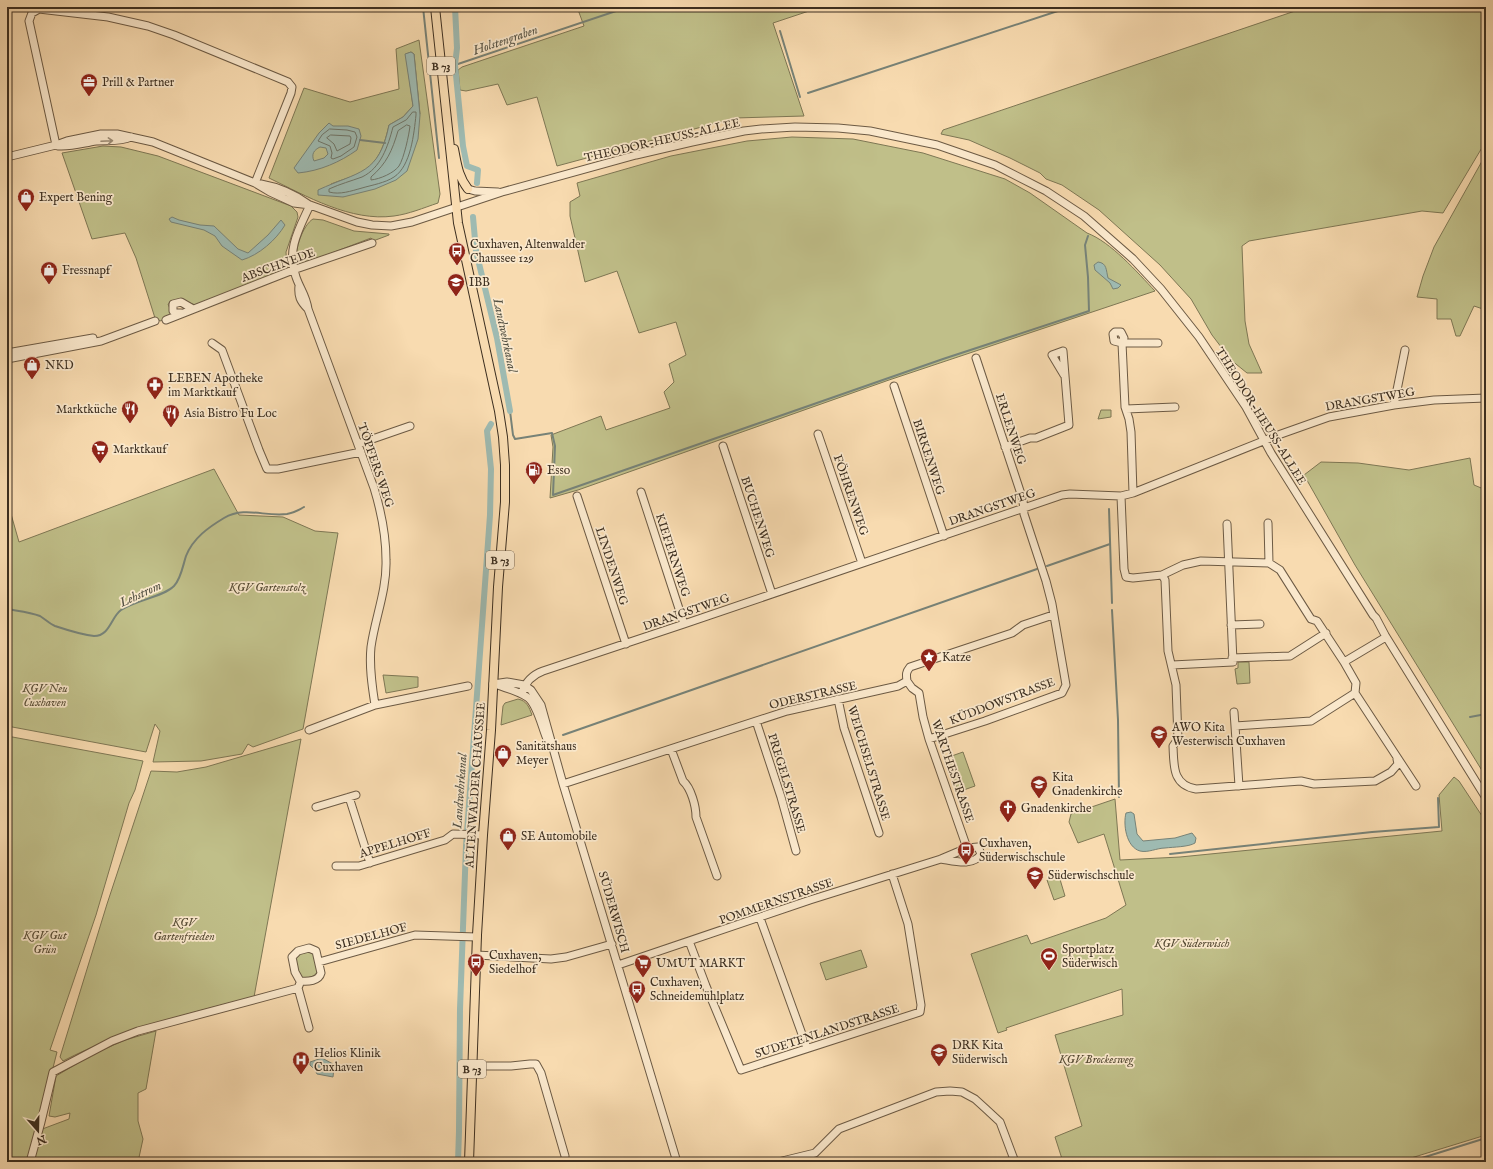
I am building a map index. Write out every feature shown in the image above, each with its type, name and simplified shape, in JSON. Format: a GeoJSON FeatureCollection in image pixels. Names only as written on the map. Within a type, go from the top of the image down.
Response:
{"type":"FeatureCollection","features":[{"type":"Feature","properties":{"kind":"main road","name":"ALTENWALDER CHAUSSEE"},"geometry":{"type":"LineString","coordinates":[[435,7],[456,207],[504,437],[505,465],[505,502],[498,591],[492,730],[483,835],[476,955],[469,1162]]}},
{"type":"Feature","properties":{"kind":"main road","name":"ALTENWALDER CHAUSSEE"},"geometry":{"type":"LineString","coordinates":[[447,126],[452,138],[458,172],[468,189]]}},
{"type":"Feature","properties":{"kind":"street"},"geometry":{"type":"LineString","coordinates":[[7,157],[56,145],[29,21],[32,13],[39,9],[108,17],[143,24],[169,33],[287,81],[292,87],[292,94],[255,183]]}},
{"type":"Feature","properties":{"kind":"street","name":"THEODOR-HEUSS-ALLEE"},"geometry":{"type":"LineString","coordinates":[[56,145],[74,146],[95,142],[124,140],[131,137],[153,142],[255,183],[294,203],[310,205],[372,226],[391,226],[412,222],[502,192],[636,155],[744,131],[795,127],[843,128],[894,135],[938,145],[995,165],[1040,188],[1084,216],[1111,238],[1133,259],[1185,318],[1246,407],[1286,478],[1376,618],[1486,798]]}},
{"type":"Feature","properties":{"kind":"street"},"geometry":{"type":"LineString","coordinates":[[468,189],[475,191],[502,192]]}},
{"type":"Feature","properties":{"kind":"street","name":"TÖPFERS WEG"},"geometry":{"type":"LineString","coordinates":[[310,205],[292,246],[291,260],[299,286],[298,293],[301,302],[308,309],[374,488],[380,509],[384,533],[386,561],[384,591],[370,662],[374,705]]}},
{"type":"Feature","properties":{"kind":"street","name":"ABSCHNEDE"},"geometry":{"type":"LineString","coordinates":[[166,320],[293,270],[372,243]]}},
{"type":"Feature","properties":{"kind":"street"},"geometry":{"type":"LineString","coordinates":[[181,314],[173,311],[173,304],[181,302],[193,309]]}},
{"type":"Feature","properties":{"kind":"street"},"geometry":{"type":"LineString","coordinates":[[7,359],[87,344],[109,338],[155,321]]}},
{"type":"Feature","properties":{"kind":"street"},"geometry":{"type":"LineString","coordinates":[[7,353],[117,334]]}},
{"type":"Feature","properties":{"kind":"street"},"geometry":{"type":"LineString","coordinates":[[212,343],[222,350],[267,469],[278,469],[361,452]]}},
{"type":"Feature","properties":{"kind":"street"},"geometry":{"type":"LineString","coordinates":[[1133,493],[1131,432],[1125,406],[1122,343],[1158,343]]}},
{"type":"Feature","properties":{"kind":"street"},"geometry":{"type":"LineString","coordinates":[[1394,405],[1405,350]]}},
{"type":"Feature","properties":{"kind":"street","name":"ERLENWEG"},"geometry":{"type":"LineString","coordinates":[[976,358],[1023,500],[1023,508]]}},
{"type":"Feature","properties":{"kind":"street"},"geometry":{"type":"LineString","coordinates":[[1005,447],[1030,438],[1036,438],[1070,425],[1064,375]]}},
{"type":"Feature","properties":{"kind":"street","name":"BIRKENWEG"},"geometry":{"type":"LineString","coordinates":[[894,386],[944,536]]}},
{"type":"Feature","properties":{"kind":"street","name":"DRANGSTWEG"},"geometry":{"type":"LineString","coordinates":[[524,685],[537,673],[1062,495],[1121,496],[1133,493],[1265,440],[1329,417],[1394,405],[1434,400],[1486,398]]}},
{"type":"Feature","properties":{"kind":"street"},"geometry":{"type":"LineString","coordinates":[[1126,409],[1175,407]]}},
{"type":"Feature","properties":{"kind":"street"},"geometry":{"type":"LineString","coordinates":[[358,444],[410,426]]}},
{"type":"Feature","properties":{"kind":"street","name":"FÖHRENWEG"},"geometry":{"type":"LineString","coordinates":[[818,434],[862,563]]}},
{"type":"Feature","properties":{"kind":"street","name":"BUCHENWEG"},"geometry":{"type":"LineString","coordinates":[[723,446],[772,594]]}},
{"type":"Feature","properties":{"kind":"street","name":"KIEFERNWEG"},"geometry":{"type":"LineString","coordinates":[[641,492],[684,624]]}},
{"type":"Feature","properties":{"kind":"street","name":"LINDENWEG"},"geometry":{"type":"LineString","coordinates":[[577,496],[626,644]]}},
{"type":"Feature","properties":{"kind":"street"},"geometry":{"type":"LineString","coordinates":[[1121,496],[1126,578],[1162,575],[1183,565],[1201,561],[1229,560],[1269,563],[1280,570],[1311,620],[1317,621],[1326,633],[1356,683],[1355,693],[1416,786]]}},
{"type":"Feature","properties":{"kind":"street","name":"KÜDDOWSTRASSE"},"geometry":{"type":"LineString","coordinates":[[929,739],[985,721],[1062,693],[1066,685],[1052,604],[1023,508]]}},
{"type":"Feature","properties":{"kind":"street"},"geometry":{"type":"LineString","coordinates":[[1268,523],[1269,563]]}},
{"type":"Feature","properties":{"kind":"street"},"geometry":{"type":"LineString","coordinates":[[1172,665],[1233,662],[1228,524]]}},
{"type":"Feature","properties":{"kind":"street"},"geometry":{"type":"LineString","coordinates":[[1162,575],[1165,580],[1168,651],[1176,685],[1178,739],[1172,746],[1174,770],[1178,779],[1183,785],[1196,789],[1301,780],[1314,784],[1375,782],[1391,772],[1398,764],[1397,759]]}},
{"type":"Feature","properties":{"kind":"street"},"geometry":{"type":"LineString","coordinates":[[907,681],[906,675],[910,667],[1012,633],[1023,625],[1053,615]]}},
{"type":"Feature","properties":{"kind":"street"},"geometry":{"type":"LineString","coordinates":[[1231,625],[1260,624]]}},
{"type":"Feature","properties":{"kind":"street"},"geometry":{"type":"LineString","coordinates":[[1232,658],[1290,656],[1326,633]]}},
{"type":"Feature","properties":{"kind":"street"},"geometry":{"type":"LineString","coordinates":[[1344,662],[1386,636]]}},
{"type":"Feature","properties":{"kind":"street","name":"ODERSTRASSE"},"geometry":{"type":"LineString","coordinates":[[563,784],[799,707],[886,690],[907,681]]}},
{"type":"Feature","properties":{"kind":"street","name":"WARTHESTRASSE"},"geometry":{"type":"LineString","coordinates":[[907,681],[918,693],[929,739],[967,848]]}},
{"type":"Feature","properties":{"kind":"street"},"geometry":{"type":"LineString","coordinates":[[493,684],[507,682],[524,685],[522,694]]}},
{"type":"Feature","properties":{"kind":"street","name":"SÜDERWISCH"},"geometry":{"type":"LineString","coordinates":[[493,684],[522,694],[529,698],[534,704],[563,784]]}},
{"type":"Feature","properties":{"kind":"street","name":"SÜDERWISCH"},"geometry":{"type":"LineString","coordinates":[[524,685],[532,690],[542,705],[563,784],[678,1162]]}},
{"type":"Feature","properties":{"kind":"street"},"geometry":{"type":"LineString","coordinates":[[309,730],[374,705],[468,686]]}},
{"type":"Feature","properties":{"kind":"street"},"geometry":{"type":"LineString","coordinates":[[1235,726],[1311,721],[1355,693]]}},
{"type":"Feature","properties":{"kind":"street","name":"WEICHSELSTRASSE"},"geometry":{"type":"LineString","coordinates":[[838,699],[844,728],[879,833]]}},
{"type":"Feature","properties":{"kind":"street"},"geometry":{"type":"LineString","coordinates":[[1234,712],[1239,786]]}},
{"type":"Feature","properties":{"kind":"street","name":"PREGELSTRASSE"},"geometry":{"type":"LineString","coordinates":[[756,721],[782,798],[796,851]]}},
{"type":"Feature","properties":{"kind":"street"},"geometry":{"type":"LineString","coordinates":[[671,749],[683,781],[687,784],[696,810],[696,817],[717,876]]}},
{"type":"Feature","properties":{"kind":"street"},"geometry":{"type":"LineString","coordinates":[[316,807],[352,796],[370,863]]}},
{"type":"Feature","properties":{"kind":"street","name":"APPELHOFF"},"geometry":{"type":"LineString","coordinates":[[336,866],[359,866],[370,863],[445,840],[453,834],[483,835]]}},
{"type":"Feature","properties":{"kind":"street","name":"POMMERNSTRASSE"},"geometry":{"type":"LineString","coordinates":[[618,965],[941,859],[967,848],[978,847],[981,854],[978,858],[966,862],[941,859]]}},
{"type":"Feature","properties":{"kind":"street","name":"SUDETENLANDSTRASSE"},"geometry":{"type":"LineString","coordinates":[[689,942],[741,1070],[920,1012],[921,1005],[908,924],[892,874]]}},
{"type":"Feature","properties":{"kind":"street"},"geometry":{"type":"LineString","coordinates":[[760,918],[807,1048]]}},
{"type":"Feature","properties":{"kind":"street","name":"SIEDELHOF"},"geometry":{"type":"LineString","coordinates":[[319,962],[415,935],[477,937]]}},
{"type":"Feature","properties":{"kind":"street"},"geometry":{"type":"LineString","coordinates":[[476,955],[551,959],[566,957],[612,944]]}},
{"type":"Feature","properties":{"kind":"street"},"geometry":{"type":"LineString","coordinates":[[30,1162],[52,1072],[112,1041],[138,1031],[231,1006],[299,984],[308,981],[320,976],[322,973],[316,951],[313,949],[304,948],[295,953],[292,957],[292,962],[299,984],[309,1028]]}},
{"type":"Feature","properties":{"kind":"street"},"geometry":{"type":"LineString","coordinates":[[473,1066],[511,1066],[536,1064],[541,1073],[565,1156]]}},
{"type":"Feature","properties":{"kind":"street"},"geometry":{"type":"LineString","coordinates":[[778,1162],[815,1152],[839,1129],[936,1092],[950,1091],[962,1092],[975,1099],[1000,1122],[1015,1162]]}},
{"type":"Feature","properties":{"kind":"green space"},"geometry":{"type":"Polygon","coordinates":[[[577,7],[821,7],[773,23],[804,116],[735,118],[557,166],[537,97],[507,105],[498,84],[466,91],[460,90],[458,70],[462,67],[584,26],[577,7]]]}},
{"type":"Feature","properties":{"kind":"green space"},"geometry":{"type":"Polygon","coordinates":[[[1307,7],[1480,7],[1486,25],[1486,141],[1443,213],[1422,211],[1249,241],[1242,246],[1245,321],[1249,344],[1262,373],[1247,373],[1231,360],[1212,335],[1191,299],[1160,265],[1099,210],[1062,185],[1046,179],[1040,173],[1010,158],[969,140],[941,134],[943,130],[1307,7]]]}},
{"type":"Feature","properties":{"kind":"green space"},"geometry":{"type":"Polygon","coordinates":[[[419,40],[440,194],[438,203],[394,216],[378,217],[362,215],[313,200],[269,178],[304,88],[350,102],[399,89],[396,49],[419,40]],[[411,52],[406,54],[413,106],[403,117],[389,125],[377,158],[367,169],[361,173],[331,184],[343,197],[420,114],[414,54],[411,52]]]}},
{"type":"Feature","properties":{"kind":"green space"},"geometry":{"type":"Polygon","coordinates":[[[792,137],[853,139],[923,153],[1005,179],[1030,193],[1087,233],[1105,243],[1123,258],[1155,291],[889,380],[578,490],[550,498],[553,447],[551,435],[601,416],[606,430],[670,408],[664,392],[674,382],[669,364],[686,355],[676,322],[639,333],[617,271],[585,282],[570,216],[570,202],[580,196],[577,183],[671,156],[747,141],[792,137]]]}},
{"type":"Feature","properties":{"kind":"green space"},"geometry":{"type":"Polygon","coordinates":[[[103,146],[121,147],[158,156],[291,206],[297,212],[298,217],[286,252],[287,270],[195,305],[181,299],[168,304],[173,316],[160,321],[155,318],[136,258],[125,233],[92,239],[62,153],[103,146]]]}},
{"type":"Feature","properties":{"kind":"green space"},"geometry":{"type":"Polygon","coordinates":[[[1486,154],[1486,310],[1474,306],[1460,336],[1456,336],[1451,319],[1437,319],[1437,299],[1417,297],[1434,247],[1486,154]]]}},
{"type":"Feature","properties":{"kind":"green space"},"geometry":{"type":"Polygon","coordinates":[[[313,219],[323,220],[354,231],[389,235],[373,241],[371,238],[303,264],[299,264],[296,257],[300,238],[309,222],[313,219]]]}},
{"type":"Feature","properties":{"kind":"green space"},"geometry":{"type":"Polygon","coordinates":[[[1101,410],[1111,410],[1111,417],[1098,419],[1101,410]]]}},
{"type":"Feature","properties":{"kind":"green space"},"geometry":{"type":"Polygon","coordinates":[[[1470,458],[1474,485],[1486,490],[1486,777],[1355,565],[1304,475],[1321,462],[1358,463],[1409,470],[1470,458]]]}},
{"type":"Feature","properties":{"kind":"green space"},"geometry":{"type":"Polygon","coordinates":[[[214,469],[239,515],[283,517],[315,531],[338,533],[303,729],[253,747],[248,744],[242,754],[201,761],[153,762],[160,731],[155,724],[146,752],[7,726],[7,500],[19,542],[214,469]]]}},
{"type":"Feature","properties":{"kind":"green space"},"geometry":{"type":"Polygon","coordinates":[[[1238,662],[1249,662],[1250,683],[1237,684],[1235,669],[1238,668],[1238,662]]]}},
{"type":"Feature","properties":{"kind":"green space"},"geometry":{"type":"Polygon","coordinates":[[[383,675],[418,677],[418,687],[386,693],[383,675]]]}},
{"type":"Feature","properties":{"kind":"green space"},"geometry":{"type":"Polygon","coordinates":[[[518,699],[526,703],[532,715],[501,725],[503,706],[505,703],[518,699]]]}},
{"type":"Feature","properties":{"kind":"green space","name":"KGV Gut Grün"},"geometry":{"type":"Polygon","coordinates":[[[7,736],[143,761],[96,915],[50,1050],[57,1052],[37,1131],[69,1119],[70,1113],[55,1117],[49,1116],[56,1076],[93,1054],[125,1040],[156,1031],[146,1089],[138,1093],[138,1121],[143,1139],[138,1162],[7,1162],[7,736]]]}},
{"type":"Feature","properties":{"kind":"green space","name":"KGV Gartenfrieden"},"geometry":{"type":"Polygon","coordinates":[[[301,739],[254,997],[205,1009],[132,1031],[63,1061],[60,1057],[107,904],[151,771],[177,772],[206,767],[301,739]]]}},
{"type":"Feature","properties":{"kind":"green space"},"geometry":{"type":"Polygon","coordinates":[[[963,752],[975,786],[958,792],[946,758],[963,752]]]}},
{"type":"Feature","properties":{"kind":"green space"},"geometry":{"type":"Polygon","coordinates":[[[1454,777],[1459,781],[1486,822],[1486,1135],[1398,1162],[1063,1162],[1055,1137],[1082,1126],[1055,1035],[1123,1015],[1122,989],[1006,1028],[1007,1030],[998,1033],[971,954],[1027,935],[1031,944],[1106,918],[1126,905],[1104,834],[1078,843],[1069,822],[1071,814],[1115,799],[1120,860],[1180,857],[1442,831],[1439,795],[1454,777]]]}},
{"type":"Feature","properties":{"kind":"green space"},"geometry":{"type":"Polygon","coordinates":[[[1059,876],[1065,896],[1054,900],[1047,880],[1059,876]]]}},
{"type":"Feature","properties":{"kind":"green space"},"geometry":{"type":"Polygon","coordinates":[[[861,950],[867,967],[826,980],[820,963],[861,950]]]}},
{"type":"Feature","properties":{"kind":"green space"},"geometry":{"type":"Polygon","coordinates":[[[303,952],[315,954],[318,971],[311,977],[301,977],[297,969],[296,954],[303,952]]]}},
{"type":"Feature","properties":{"kind":"water"},"geometry":{"type":"Polygon","coordinates":[[[411,52],[414,54],[420,115],[418,139],[407,171],[396,180],[375,189],[343,197],[318,195],[318,190],[356,174],[373,163],[385,141],[389,125],[403,117],[413,106],[405,54],[411,52]]]}},
{"type":"Feature","properties":{"kind":"water"},"geometry":{"type":"Polygon","coordinates":[[[329,123],[333,126],[348,126],[359,129],[361,136],[357,150],[344,158],[322,168],[298,173],[294,168],[319,133],[329,123]],[[320,147],[316,149],[313,154],[314,161],[324,158],[328,154],[326,148],[320,147]]]}},
{"type":"Feature","properties":{"kind":"water"},"geometry":{"type":"Polygon","coordinates":[[[172,217],[200,225],[214,226],[238,249],[248,253],[268,235],[281,220],[285,225],[277,236],[261,251],[242,260],[222,246],[215,236],[204,230],[171,222],[169,219],[172,217]]]}},
{"type":"Feature","properties":{"kind":"water"},"geometry":{"type":"Polygon","coordinates":[[[1098,262],[1105,265],[1108,278],[1121,285],[1118,288],[1113,289],[1110,283],[1095,270],[1094,265],[1098,262]]]}},
{"type":"Feature","properties":{"kind":"water"},"geometry":{"type":"Polygon","coordinates":[[[1131,812],[1134,814],[1137,834],[1143,841],[1175,838],[1192,833],[1196,838],[1195,843],[1185,846],[1146,851],[1135,849],[1131,845],[1125,829],[1126,813],[1131,812]]]}},
{"type":"Feature","properties":{"kind":"water"},"geometry":{"type":"Polygon","coordinates":[[[322,1058],[333,1064],[333,1077],[317,1074],[317,1069],[310,1065],[310,1062],[322,1058]]]}},
{"type":"Feature","properties":{"kind":"waterway"},"geometry":{"type":"LineString","coordinates":[[423,7],[439,158]]}},
{"type":"Feature","properties":{"kind":"waterway","name":"Landwehrkanal"},"geometry":{"type":"LineString","coordinates":[[455,7],[457,48],[455,65],[463,146],[467,166],[478,170],[477,183]]}},
{"type":"Feature","properties":{"kind":"waterway","name":"Holstengraben"},"geometry":{"type":"LineString","coordinates":[[455,65],[628,7]]}},
{"type":"Feature","properties":{"kind":"waterway"},"geometry":{"type":"LineString","coordinates":[[808,93],[1070,7]]}},
{"type":"Feature","properties":{"kind":"waterway"},"geometry":{"type":"LineString","coordinates":[[780,31],[800,97]]}},
{"type":"Feature","properties":{"kind":"waterway"},"geometry":{"type":"LineString","coordinates":[[360,140],[385,143]]}},
{"type":"Feature","properties":{"kind":"waterway","name":"Landwehrkanal"},"geometry":{"type":"LineString","coordinates":[[473,217],[476,251],[497,338],[510,411]]}},
{"type":"Feature","properties":{"kind":"waterway"},"geometry":{"type":"LineString","coordinates":[[510,411],[513,435],[515,439],[552,433],[555,446],[553,495],[943,359],[1089,311],[1085,245],[1088,236]]}},
{"type":"Feature","properties":{"kind":"waterway","name":"Landwehrkanal"},"geometry":{"type":"LineString","coordinates":[[458,1162],[460,1009],[466,846],[490,515],[491,469],[487,431],[491,424]]}},
{"type":"Feature","properties":{"kind":"waterway","name":"Lehstrom"},"geometry":{"type":"LineString","coordinates":[[7,609],[40,616],[53,625],[69,630],[94,636],[99,635],[107,630],[121,610],[163,593],[174,586],[182,572],[186,556],[197,538],[218,521],[240,513],[247,512],[279,515],[287,514],[304,507]]}},
{"type":"Feature","properties":{"kind":"waterway"},"geometry":{"type":"LineString","coordinates":[[1109,509],[1112,603]]}},
{"type":"Feature","properties":{"kind":"waterway"},"geometry":{"type":"LineString","coordinates":[[1047,566],[1110,544]]}},
{"type":"Feature","properties":{"kind":"waterway"},"geometry":{"type":"LineString","coordinates":[[563,735],[1037,569]]}},
{"type":"Feature","properties":{"kind":"waterway"},"geometry":{"type":"LineString","coordinates":[[1112,610],[1118,720],[1119,797]]}},
{"type":"Feature","properties":{"kind":"waterway"},"geometry":{"type":"LineString","coordinates":[[1470,717],[1486,714]]}},
{"type":"Feature","properties":{"kind":"waterway"},"geometry":{"type":"LineString","coordinates":[[1170,854],[1372,832],[1439,827],[1438,798]]}},
{"type":"Feature","properties":{"kind":"waterway"},"geometry":{"type":"LineString","coordinates":[[1409,1162],[1486,1138]]}},
{"type":"Feature","properties":{"kind":"place","name":"Prill & Partner"},"geometry":{"type":"Point","coordinates":[89,97]}},
{"type":"Feature","properties":{"kind":"place","name":"Expert Bening"},"geometry":{"type":"Point","coordinates":[26,212]}},
{"type":"Feature","properties":{"kind":"place","name":"Cuxhaven, Altenwalder Chaussee 129"},"geometry":{"type":"Point","coordinates":[457,266]}},
{"type":"Feature","properties":{"kind":"place","name":"Fressnapf"},"geometry":{"type":"Point","coordinates":[49,285]}},
{"type":"Feature","properties":{"kind":"place","name":"IBB"},"geometry":{"type":"Point","coordinates":[456,297]}},
{"type":"Feature","properties":{"kind":"place","name":"NKD"},"geometry":{"type":"Point","coordinates":[32,380]}},
{"type":"Feature","properties":{"kind":"place","name":"LEBEN Apotheke im Marktkauf"},"geometry":{"type":"Point","coordinates":[155,400]}},
{"type":"Feature","properties":{"kind":"place","name":"Marktküche"},"geometry":{"type":"Point","coordinates":[130,424]}},
{"type":"Feature","properties":{"kind":"place","name":"Asia Bistro Fu Loc"},"geometry":{"type":"Point","coordinates":[171,428]}},
{"type":"Feature","properties":{"kind":"place","name":"Marktkauf"},"geometry":{"type":"Point","coordinates":[100,464]}},
{"type":"Feature","properties":{"kind":"place","name":"Esso"},"geometry":{"type":"Point","coordinates":[534,485]}},
{"type":"Feature","properties":{"kind":"place","name":"Katze"},"geometry":{"type":"Point","coordinates":[929,672]}},
{"type":"Feature","properties":{"kind":"place","name":"AWO Kita Westerwisch Cuxhaven"},"geometry":{"type":"Point","coordinates":[1159,749]}},
{"type":"Feature","properties":{"kind":"place","name":"Sanitätshaus Meyer"},"geometry":{"type":"Point","coordinates":[503,768]}},
{"type":"Feature","properties":{"kind":"place","name":"Kita Gnadenkirche"},"geometry":{"type":"Point","coordinates":[1039,799]}},
{"type":"Feature","properties":{"kind":"place","name":"Gnadenkirche"},"geometry":{"type":"Point","coordinates":[1008,823]}},
{"type":"Feature","properties":{"kind":"place","name":"SE Automobile"},"geometry":{"type":"Point","coordinates":[508,851]}},
{"type":"Feature","properties":{"kind":"place","name":"Cuxhaven, Süderwischschule"},"geometry":{"type":"Point","coordinates":[966,865]}},
{"type":"Feature","properties":{"kind":"place","name":"Süderwischschule"},"geometry":{"type":"Point","coordinates":[1035,890]}},
{"type":"Feature","properties":{"kind":"place","name":"Sportplatz Süderwisch"},"geometry":{"type":"Point","coordinates":[1049,971]}},
{"type":"Feature","properties":{"kind":"place","name":"Cuxhaven, Siedelhof"},"geometry":{"type":"Point","coordinates":[476,977]}},
{"type":"Feature","properties":{"kind":"place","name":"UMUT MARKT"},"geometry":{"type":"Point","coordinates":[643,978]}},
{"type":"Feature","properties":{"kind":"place","name":"Cuxhaven, Schneidemühlplatz"},"geometry":{"type":"Point","coordinates":[637,1004]}},
{"type":"Feature","properties":{"kind":"place","name":"DRK Kita Süderwisch"},"geometry":{"type":"Point","coordinates":[939,1067]}},
{"type":"Feature","properties":{"kind":"place","name":"Helios Klinik Cuxhaven"},"geometry":{"type":"Point","coordinates":[301,1075]}},
{"type":"Feature","properties":{"kind":"park label","name":"KGV Gartenstolz"},"geometry":{"type":"Point","coordinates":[267,587]}},
{"type":"Feature","properties":{"kind":"park label","name":"KGV Neu Cuxhaven"},"geometry":{"type":"Point","coordinates":[45,695]}},
{"type":"Feature","properties":{"kind":"park label","name":"KGV Süderwisch"},"geometry":{"type":"Point","coordinates":[1192,943]}},
{"type":"Feature","properties":{"kind":"park label","name":"KGV Brockesweg"},"geometry":{"type":"Point","coordinates":[1096,1059]}}]}
